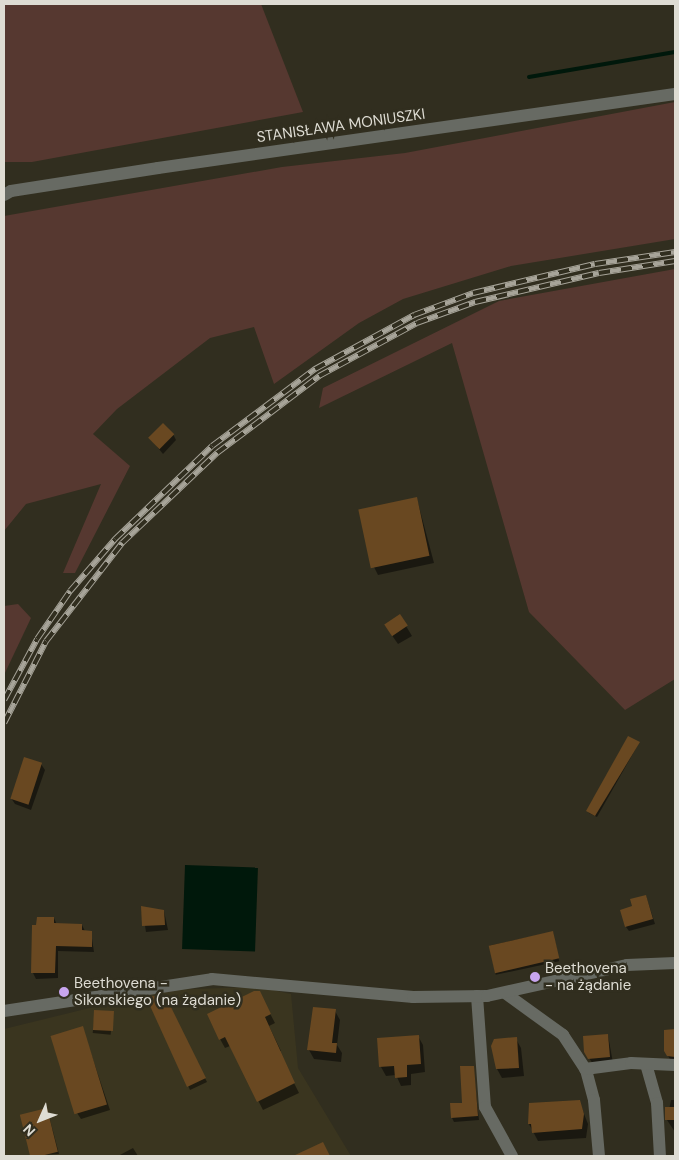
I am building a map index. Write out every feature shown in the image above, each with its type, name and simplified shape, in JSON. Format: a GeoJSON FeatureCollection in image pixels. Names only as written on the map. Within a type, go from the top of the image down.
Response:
{"type":"FeatureCollection","features":[{"type":"Feature","properties":{"kind":"street","name":"STANISŁAWA MONIUSZKI"},"geometry":{"type":"LineString","coordinates":[[6,192],[675,94]]}},
{"type":"Feature","properties":{"kind":"street"},"geometry":{"type":"LineString","coordinates":[[4,1011],[212,979],[413,997],[477,996],[504,993],[628,965],[675,963]]}},
{"type":"Feature","properties":{"kind":"street"},"geometry":{"type":"LineString","coordinates":[[504,993],[562,1035],[585,1069],[594,1100],[599,1156]]}},
{"type":"Feature","properties":{"kind":"street"},"geometry":{"type":"LineString","coordinates":[[477,996],[485,1107],[512,1156]]}},
{"type":"Feature","properties":{"kind":"street"},"geometry":{"type":"LineString","coordinates":[[585,1069],[646,1064],[675,1065]]}},
{"type":"Feature","properties":{"kind":"street"},"geometry":{"type":"LineString","coordinates":[[646,1064],[657,1103],[660,1156]]}},
{"type":"Feature","properties":{"kind":"shaded area"},"geometry":{"type":"Polygon","coordinates":[[[4,4],[261,4],[303,112],[32,162],[4,162],[4,4]]]}},
{"type":"Feature","properties":{"kind":"shaded area"},"geometry":{"type":"Polygon","coordinates":[[[675,102],[675,239],[511,266],[403,299],[359,323],[274,384],[254,327],[210,338],[117,409],[93,434],[130,466],[75,573],[63,573],[101,484],[26,504],[4,531],[4,216],[282,167],[405,153],[675,102]]]}},
{"type":"Feature","properties":{"kind":"shaded area"},"geometry":{"type":"Polygon","coordinates":[[[675,269],[675,679],[625,710],[529,612],[452,343],[319,408],[323,388],[499,301],[675,269]]]}},
{"type":"Feature","properties":{"kind":"shaded area"},"geometry":{"type":"Polygon","coordinates":[[[18,604],[31,618],[4,675],[4,606],[18,604]]]}},
{"type":"Feature","properties":{"kind":"shaded area"},"geometry":{"type":"Polygon","coordinates":[[[185,865],[258,868],[255,951],[182,949],[185,865]]]}},
{"type":"Feature","properties":{"kind":"shaded area"},"geometry":{"type":"Polygon","coordinates":[[[259,987],[291,994],[298,1068],[351,1156],[4,1156],[4,1029],[163,990],[259,987]]]}},
{"type":"Feature","properties":{"kind":"building"},"geometry":{"type":"Polygon","coordinates":[[[163,423],[174,434],[159,449],[148,438],[163,423]]]}},
{"type":"Feature","properties":{"kind":"building"},"geometry":{"type":"Polygon","coordinates":[[[417,497],[429,556],[371,568],[358,509],[417,497]]]}},
{"type":"Feature","properties":{"kind":"building"},"geometry":{"type":"Polygon","coordinates":[[[400,614],[408,626],[392,636],[384,625],[400,614]]]}},
{"type":"Feature","properties":{"kind":"building"},"geometry":{"type":"Polygon","coordinates":[[[628,736],[640,742],[595,816],[586,811],[628,736]]]}},
{"type":"Feature","properties":{"kind":"building"},"geometry":{"type":"Polygon","coordinates":[[[24,757],[42,763],[28,805],[10,799],[24,757]]]}},
{"type":"Feature","properties":{"kind":"building"},"geometry":{"type":"Polygon","coordinates":[[[646,895],[653,919],[625,927],[620,910],[632,906],[630,899],[646,895]]]}},
{"type":"Feature","properties":{"kind":"building"},"geometry":{"type":"Polygon","coordinates":[[[141,906],[164,910],[165,925],[142,926],[141,906]]]}},
{"type":"Feature","properties":{"kind":"building"},"geometry":{"type":"Polygon","coordinates":[[[37,917],[54,917],[54,923],[82,924],[82,930],[92,931],[92,947],[56,946],[55,973],[31,973],[32,925],[36,925],[37,917]]]}},
{"type":"Feature","properties":{"kind":"building"},"geometry":{"type":"Polygon","coordinates":[[[553,931],[559,958],[495,973],[489,946],[553,931]]]}},
{"type":"Feature","properties":{"kind":"building"},"geometry":{"type":"Polygon","coordinates":[[[254,991],[260,991],[271,1014],[265,1017],[295,1083],[257,1102],[225,1037],[219,1040],[207,1014],[254,991]]]}},
{"type":"Feature","properties":{"kind":"building"},"geometry":{"type":"Polygon","coordinates":[[[165,995],[206,1078],[187,1087],[146,997],[165,995]]]}},
{"type":"Feature","properties":{"kind":"building"},"geometry":{"type":"Polygon","coordinates":[[[313,1007],[336,1009],[332,1043],[337,1043],[336,1053],[307,1050],[313,1007]]]}},
{"type":"Feature","properties":{"kind":"building"},"geometry":{"type":"Polygon","coordinates":[[[94,1010],[114,1011],[113,1031],[93,1030],[94,1010]]]}},
{"type":"Feature","properties":{"kind":"building"},"geometry":{"type":"Polygon","coordinates":[[[83,1026],[107,1104],[74,1114],[50,1036],[83,1026]]]}},
{"type":"Feature","properties":{"kind":"building"},"geometry":{"type":"Polygon","coordinates":[[[675,1029],[675,1057],[667,1056],[664,1051],[664,1030],[675,1029]]]}},
{"type":"Feature","properties":{"kind":"building"},"geometry":{"type":"Polygon","coordinates":[[[608,1034],[610,1057],[588,1059],[584,1052],[583,1036],[608,1034]]]}},
{"type":"Feature","properties":{"kind":"building"},"geometry":{"type":"Polygon","coordinates":[[[419,1035],[421,1064],[407,1065],[407,1077],[395,1078],[394,1066],[379,1067],[377,1038],[419,1035]]]}},
{"type":"Feature","properties":{"kind":"building"},"geometry":{"type":"Polygon","coordinates":[[[517,1037],[519,1068],[496,1069],[491,1046],[494,1039],[517,1037]]]}},
{"type":"Feature","properties":{"kind":"building"},"geometry":{"type":"Polygon","coordinates":[[[460,1066],[474,1066],[478,1116],[451,1118],[450,1103],[462,1103],[460,1066]]]}},
{"type":"Feature","properties":{"kind":"building"},"geometry":{"type":"Polygon","coordinates":[[[580,1100],[584,1114],[582,1129],[532,1133],[531,1124],[528,1124],[529,1103],[580,1100]]]}},
{"type":"Feature","properties":{"kind":"building"},"geometry":{"type":"Polygon","coordinates":[[[665,1107],[675,1107],[675,1120],[665,1120],[665,1107]]]}},
{"type":"Feature","properties":{"kind":"building"},"geometry":{"type":"Polygon","coordinates":[[[47,1108],[58,1152],[40,1156],[30,1156],[20,1115],[47,1108]]]}},
{"type":"Feature","properties":{"kind":"building"},"geometry":{"type":"Polygon","coordinates":[[[323,1142],[330,1156],[293,1156],[323,1142]]]}},
{"type":"Feature","properties":{"kind":"waterway"},"geometry":{"type":"LineString","coordinates":[[529,77],[675,52]]}},
{"type":"Feature","properties":{"kind":"railway"},"geometry":{"type":"LineString","coordinates":[[4,700],[37,639],[70,591],[115,539],[212,446],[315,369],[414,315],[473,293],[595,264],[675,252]]}},
{"type":"Feature","properties":{"kind":"railway"},"geometry":{"type":"LineString","coordinates":[[4,723],[46,641],[122,543],[217,453],[319,376],[417,323],[475,302],[599,273],[675,261]]}},
{"type":"Feature","properties":{"kind":"place","name":"Beethovena - na żądanie"},"geometry":{"type":"Point","coordinates":[535,977]}},
{"type":"Feature","properties":{"kind":"place","name":"Beethovena - Sikorskiego (na żądanie)"},"geometry":{"type":"Point","coordinates":[64,992]}}]}
